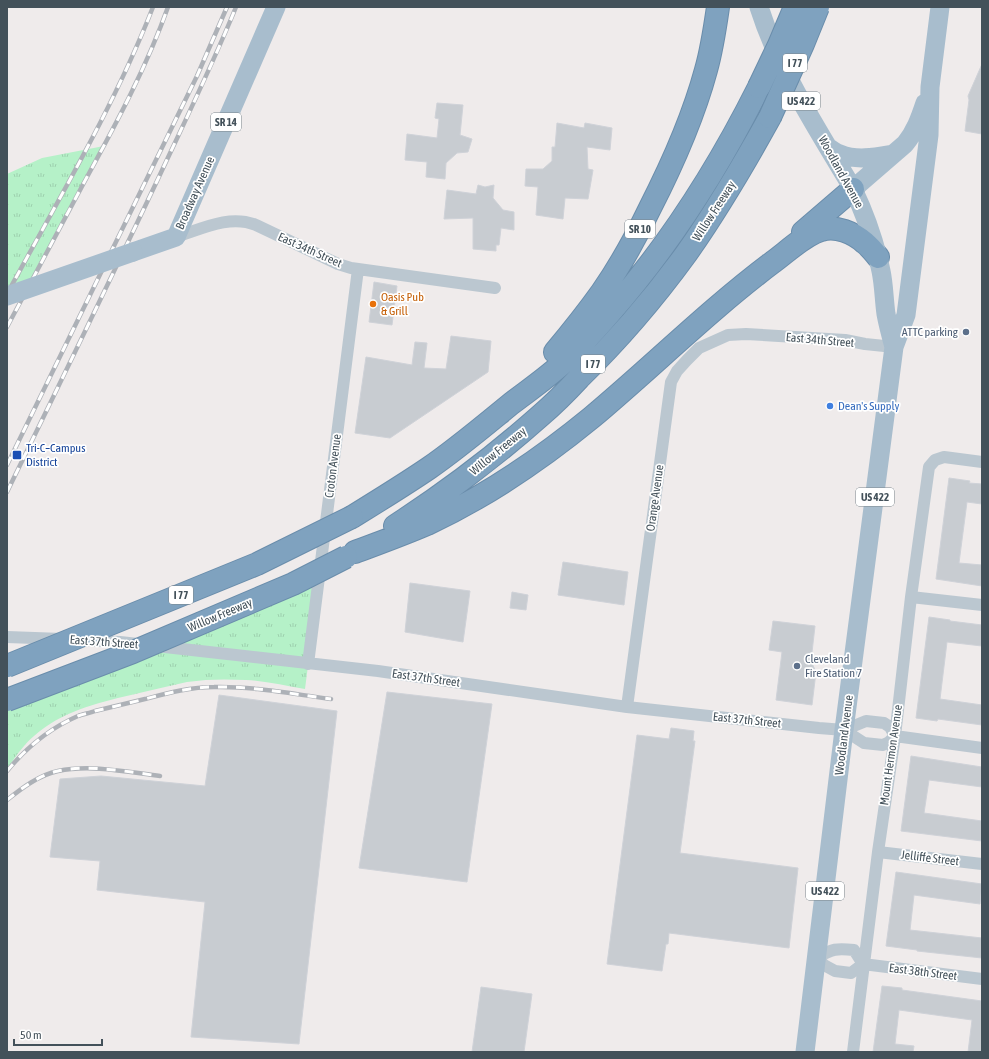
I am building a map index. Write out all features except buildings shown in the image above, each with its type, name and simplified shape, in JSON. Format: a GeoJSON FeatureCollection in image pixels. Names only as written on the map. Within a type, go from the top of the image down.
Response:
{"type":"FeatureCollection","features":[{"type":"Feature","properties":{"kind":"highway","name":"SR 10"},"geometry":{"type":"LineString","coordinates":[[496,416],[549,359],[578,325],[602,291],[642,225],[679,147],[694,108],[707,68],[718,7]]}},
{"type":"Feature","properties":{"kind":"highway","name":"Willow Freeway"},"geometry":{"type":"LineString","coordinates":[[7,666],[257,564],[352,517],[428,469],[564,362],[592,333],[649,267],[678,227],[741,124],[779,45],[795,7]]}},
{"type":"Feature","properties":{"kind":"highway","name":"Willow Freeway"},"geometry":{"type":"LineString","coordinates":[[7,700],[133,652],[293,584],[350,555],[425,507],[492,457],[541,415],[602,355],[659,289],[686,254],[733,183],[770,117],[818,7]]}},
{"type":"Feature","properties":{"kind":"highway"},"geometry":{"type":"LineString","coordinates":[[350,555],[426,524],[450,512],[493,488],[548,451],[591,418],[853,189]]}},
{"type":"Feature","properties":{"kind":"highway"},"geometry":{"type":"LineString","coordinates":[[762,270],[808,236],[827,228],[851,234],[865,242],[878,257]]}},
{"type":"Feature","properties":{"kind":"main road","name":"Broadway Avenue"},"geometry":{"type":"LineString","coordinates":[[7,296],[176,237],[276,7]]}},
{"type":"Feature","properties":{"kind":"main road","name":"Woodland Avenue"},"geometry":{"type":"LineString","coordinates":[[759,7],[779,59],[853,189],[862,208],[878,257],[884,287],[886,313],[894,347]]}},
{"type":"Feature","properties":{"kind":"main road","name":"Woodland Avenue"},"geometry":{"type":"LineString","coordinates":[[805,1052],[844,730],[894,347],[906,315],[929,136],[930,87],[940,7]]}},
{"type":"Feature","properties":{"kind":"main road"},"geometry":{"type":"LineString","coordinates":[[853,189],[905,144],[911,137],[921,115],[930,87]]}},
{"type":"Feature","properties":{"kind":"main road"},"geometry":{"type":"LineString","coordinates":[[829,148],[840,154],[858,158],[873,158],[893,154]]}},
{"type":"Feature","properties":{"kind":"street","name":"East 34th Street"},"geometry":{"type":"LineString","coordinates":[[176,237],[222,223],[245,221],[338,264],[358,269],[495,288]]}},
{"type":"Feature","properties":{"kind":"street","name":"Croton Avenue"},"geometry":{"type":"LineString","coordinates":[[308,664],[358,269]]}},
{"type":"Feature","properties":{"kind":"street","name":"East 34th Street"},"geometry":{"type":"LineString","coordinates":[[746,334],[845,340],[894,347]]}},
{"type":"Feature","properties":{"kind":"street","name":"Orange Avenue"},"geometry":{"type":"LineString","coordinates":[[627,707],[671,382],[677,370],[700,348],[728,335],[746,334]]}},
{"type":"Feature","properties":{"kind":"street","name":"Mount Hermon Avenue"},"geometry":{"type":"LineString","coordinates":[[853,1052],[863,964],[929,467],[935,460],[944,457],[982,462]]}},
{"type":"Feature","properties":{"kind":"street"},"geometry":{"type":"LineString","coordinates":[[911,597],[982,605]]}},
{"type":"Feature","properties":{"kind":"street","name":"East 37th Street"},"geometry":{"type":"LineString","coordinates":[[7,637],[120,642],[378,671],[627,707],[844,730],[864,742],[883,745],[889,742],[894,736],[890,727],[884,723],[878,722],[866,721],[844,730]]}},
{"type":"Feature","properties":{"kind":"street"},"geometry":{"type":"LineString","coordinates":[[894,736],[982,748]]}},
{"type":"Feature","properties":{"kind":"street","name":"Jelliffe Street"},"geometry":{"type":"LineString","coordinates":[[878,852],[982,864]]}},
{"type":"Feature","properties":{"kind":"street"},"geometry":{"type":"LineString","coordinates":[[838,949],[854,950],[863,964],[851,973],[835,971],[824,965],[817,957],[838,949]]}},
{"type":"Feature","properties":{"kind":"street","name":"East 38th Street"},"geometry":{"type":"LineString","coordinates":[[863,964],[982,979]]}},
{"type":"Feature","properties":{"kind":"green space"},"geometry":{"type":"Polygon","coordinates":[[[104,146],[27,289],[7,296],[7,174],[42,158],[104,146]]]}},
{"type":"Feature","properties":{"kind":"green space"},"geometry":{"type":"Polygon","coordinates":[[[320,572],[305,689],[268,682],[231,679],[209,680],[187,682],[105,701],[67,715],[44,728],[26,743],[7,769],[7,700],[320,572]]]}},
{"type":"Feature","properties":{"kind":"railway"},"geometry":{"type":"LineString","coordinates":[[7,294],[103,117],[138,44],[153,7]]}},
{"type":"Feature","properties":{"kind":"railway"},"geometry":{"type":"LineString","coordinates":[[7,327],[120,115],[151,51],[168,7]]}},
{"type":"Feature","properties":{"kind":"railway"},"geometry":{"type":"LineString","coordinates":[[7,465],[197,76],[227,7]]}},
{"type":"Feature","properties":{"kind":"railway"},"geometry":{"type":"LineString","coordinates":[[7,492],[208,73],[236,7]]}},
{"type":"Feature","properties":{"kind":"railway"},"geometry":{"type":"LineString","coordinates":[[7,771],[22,754],[39,739],[58,726],[78,716],[188,689],[205,687],[258,689],[331,699]]}},
{"type":"Feature","properties":{"kind":"railway"},"geometry":{"type":"LineString","coordinates":[[7,800],[37,779],[51,773],[70,769],[109,769],[160,776]]}},
{"type":"Feature","properties":{"kind":"place","name":"Oasis Pub & Grill"},"geometry":{"type":"Point","coordinates":[373,304]}},
{"type":"Feature","properties":{"kind":"place","name":"ATTC parking"},"geometry":{"type":"Point","coordinates":[966,332]}},
{"type":"Feature","properties":{"kind":"place","name":"Dean's Supply"},"geometry":{"type":"Point","coordinates":[830,406]}},
{"type":"Feature","properties":{"kind":"place","name":"Tri-C–Campus District"},"geometry":{"type":"Point","coordinates":[17,455]}},
{"type":"Feature","properties":{"kind":"place","name":"Cleveland Fire Station 7"},"geometry":{"type":"Point","coordinates":[797,666]}}]}
